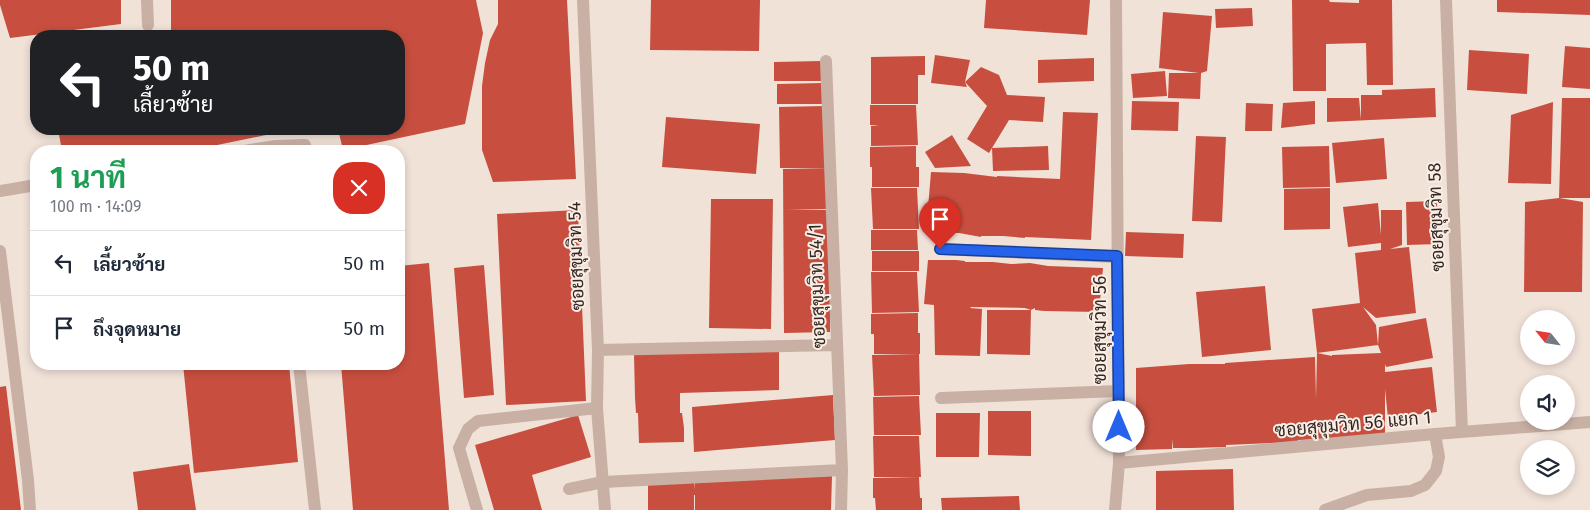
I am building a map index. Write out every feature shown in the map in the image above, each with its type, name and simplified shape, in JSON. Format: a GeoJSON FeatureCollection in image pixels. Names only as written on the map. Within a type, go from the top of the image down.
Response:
{"type":"FeatureCollection","features":[{"type":"Feature","properties":{"kind":"street"},"geometry":{"type":"LineString","coordinates":[[147,0],[148,25]]}},
{"type":"Feature","properties":{"kind":"street","name":"ซอยสุขุมวิท 54"},"geometry":{"type":"LineString","coordinates":[[583,0],[598,350],[597,408],[605,510]]}},
{"type":"Feature","properties":{"kind":"street","name":"ซอยสุขุมวิท 56"},"geometry":{"type":"LineString","coordinates":[[1115,510],[1119,464],[1116,0]]}},
{"type":"Feature","properties":{"kind":"street","name":"ซอยสุขุมวิท 58"},"geometry":{"type":"LineString","coordinates":[[1446,0],[1462,432]]}},
{"type":"Feature","properties":{"kind":"street","name":"ซอยสุขุมวิท 54/1"},"geometry":{"type":"LineString","coordinates":[[826,61],[842,470],[841,510]]}},
{"type":"Feature","properties":{"kind":"street"},"geometry":{"type":"LineString","coordinates":[[0,191],[30,186]]}},
{"type":"Feature","properties":{"kind":"street"},"geometry":{"type":"LineString","coordinates":[[940,249],[1117,256]]}},
{"type":"Feature","properties":{"kind":"street"},"geometry":{"type":"LineString","coordinates":[[0,251],[30,510]]}},
{"type":"Feature","properties":{"kind":"street"},"geometry":{"type":"LineString","coordinates":[[598,350],[837,345]]}},
{"type":"Feature","properties":{"kind":"street"},"geometry":{"type":"LineString","coordinates":[[300,370],[315,510]]}},
{"type":"Feature","properties":{"kind":"street"},"geometry":{"type":"LineString","coordinates":[[941,398],[1118,391]]}},
{"type":"Feature","properties":{"kind":"street"},"geometry":{"type":"LineString","coordinates":[[477,510],[460,448],[468,429],[478,421],[597,408]]}},
{"type":"Feature","properties":{"kind":"street","name":"ซอยสุขุมวิท 56 แยก 1"},"geometry":{"type":"LineString","coordinates":[[1119,464],[1435,434],[1590,422]]}},
{"type":"Feature","properties":{"kind":"street"},"geometry":{"type":"LineString","coordinates":[[1325,510],[1367,495],[1411,491],[1425,485],[1436,471],[1439,457],[1435,434]]}},
{"type":"Feature","properties":{"kind":"street"},"geometry":{"type":"LineString","coordinates":[[569,489],[603,482],[842,470]]}},
{"type":"Feature","properties":{"kind":"building"},"geometry":{"type":"Polygon","coordinates":[[[0,0],[121,0],[121,24],[73,30],[30,30],[30,35],[10,38],[0,0]]]}},
{"type":"Feature","properties":{"kind":"building"},"geometry":{"type":"Polygon","coordinates":[[[171,0],[476,0],[483,33],[465,124],[366,145],[342,145],[339,135],[405,135],[405,30],[171,30],[171,0]]]}},
{"type":"Feature","properties":{"kind":"building"},"geometry":{"type":"Polygon","coordinates":[[[498,0],[567,0],[576,179],[493,182],[482,150],[482,86],[490,40],[498,24],[498,0]]]}},
{"type":"Feature","properties":{"kind":"building"},"geometry":{"type":"Polygon","coordinates":[[[651,0],[760,0],[759,51],[650,50],[651,0]]]}},
{"type":"Feature","properties":{"kind":"building"},"geometry":{"type":"Polygon","coordinates":[[[986,0],[1090,0],[1087,35],[984,28],[986,0]]]}},
{"type":"Feature","properties":{"kind":"building"},"geometry":{"type":"Polygon","coordinates":[[[1292,0],[1329,0],[1330,2],[1359,3],[1359,0],[1392,0],[1393,85],[1367,85],[1366,43],[1326,44],[1326,91],[1293,91],[1292,0]]]}},
{"type":"Feature","properties":{"kind":"building"},"geometry":{"type":"Polygon","coordinates":[[[1497,0],[1590,0],[1590,15],[1497,12],[1497,0]]]}},
{"type":"Feature","properties":{"kind":"building"},"geometry":{"type":"Polygon","coordinates":[[[1252,8],[1253,26],[1216,28],[1215,9],[1252,8]]]}},
{"type":"Feature","properties":{"kind":"building"},"geometry":{"type":"Polygon","coordinates":[[[1163,12],[1212,16],[1207,71],[1201,73],[1200,99],[1168,98],[1169,73],[1199,73],[1159,68],[1163,12]]]}},
{"type":"Feature","properties":{"kind":"building"},"geometry":{"type":"Polygon","coordinates":[[[1565,46],[1590,48],[1590,89],[1562,87],[1565,46]]]}},
{"type":"Feature","properties":{"kind":"building"},"geometry":{"type":"Polygon","coordinates":[[[1469,50],[1529,54],[1527,94],[1467,90],[1469,50]]]}},
{"type":"Feature","properties":{"kind":"building"},"geometry":{"type":"Polygon","coordinates":[[[935,55],[970,60],[965,82],[967,87],[931,83],[935,55]]]}},
{"type":"Feature","properties":{"kind":"building"},"geometry":{"type":"Polygon","coordinates":[[[925,56],[925,75],[918,75],[918,104],[871,104],[871,57],[925,56]]]}},
{"type":"Feature","properties":{"kind":"building"},"geometry":{"type":"Polygon","coordinates":[[[1094,58],[1094,81],[1038,83],[1038,60],[1094,58]]]}},
{"type":"Feature","properties":{"kind":"building"},"geometry":{"type":"Polygon","coordinates":[[[821,61],[821,81],[774,81],[774,62],[821,61]]]}},
{"type":"Feature","properties":{"kind":"building"},"geometry":{"type":"Polygon","coordinates":[[[981,67],[999,75],[1007,95],[1045,97],[1043,122],[1009,120],[989,153],[967,139],[987,106],[965,82],[981,67]]]}},
{"type":"Feature","properties":{"kind":"building"},"geometry":{"type":"Polygon","coordinates":[[[1165,71],[1167,96],[1133,98],[1131,74],[1165,71]]]}},
{"type":"Feature","properties":{"kind":"building"},"geometry":{"type":"Polygon","coordinates":[[[823,83],[823,104],[777,104],[777,84],[823,83]]]}},
{"type":"Feature","properties":{"kind":"building"},"geometry":{"type":"Polygon","coordinates":[[[1435,88],[1436,117],[1327,122],[1327,98],[1359,98],[1361,120],[1361,95],[1382,95],[1382,90],[1435,88]]]}},
{"type":"Feature","properties":{"kind":"building"},"geometry":{"type":"Polygon","coordinates":[[[1562,98],[1590,98],[1590,198],[1559,198],[1562,98]]]}},
{"type":"Feature","properties":{"kind":"building"},"geometry":{"type":"Polygon","coordinates":[[[1132,101],[1179,102],[1178,131],[1131,130],[1132,101]]]}},
{"type":"Feature","properties":{"kind":"building"},"geometry":{"type":"Polygon","coordinates":[[[1315,101],[1315,124],[1281,128],[1283,103],[1315,101]]]}},
{"type":"Feature","properties":{"kind":"building"},"geometry":{"type":"Polygon","coordinates":[[[1553,102],[1551,184],[1508,183],[1511,115],[1553,102]]]}},
{"type":"Feature","properties":{"kind":"building"},"geometry":{"type":"Polygon","coordinates":[[[1246,103],[1273,104],[1272,131],[1245,131],[1246,103]]]}},
{"type":"Feature","properties":{"kind":"building"},"geometry":{"type":"Polygon","coordinates":[[[870,105],[916,105],[918,145],[871,146],[871,126],[879,125],[870,125],[870,105]]]}},
{"type":"Feature","properties":{"kind":"building"},"geometry":{"type":"Polygon","coordinates":[[[825,106],[826,168],[780,168],[779,107],[825,106]]]}},
{"type":"Feature","properties":{"kind":"building"},"geometry":{"type":"Polygon","coordinates":[[[1063,112],[1098,113],[1091,240],[1003,236],[981,237],[959,233],[926,232],[931,172],[1060,179],[1063,112]]]}},
{"type":"Feature","properties":{"kind":"building"},"geometry":{"type":"Polygon","coordinates":[[[666,117],[760,124],[756,174],[662,167],[666,117]]]}},
{"type":"Feature","properties":{"kind":"building"},"geometry":{"type":"Polygon","coordinates":[[[59,135],[266,135],[217,145],[61,145],[59,135]]]}},
{"type":"Feature","properties":{"kind":"building"},"geometry":{"type":"Polygon","coordinates":[[[952,135],[971,166],[935,168],[925,152],[952,135]]]}},
{"type":"Feature","properties":{"kind":"building"},"geometry":{"type":"Polygon","coordinates":[[[1196,136],[1226,137],[1222,222],[1192,221],[1196,136]]]}},
{"type":"Feature","properties":{"kind":"building"},"geometry":{"type":"Polygon","coordinates":[[[1384,138],[1387,179],[1336,183],[1332,143],[1384,138]]]}},
{"type":"Feature","properties":{"kind":"building"},"geometry":{"type":"Polygon","coordinates":[[[916,146],[916,167],[919,167],[919,187],[872,187],[870,147],[916,146]]]}},
{"type":"Feature","properties":{"kind":"building"},"geometry":{"type":"Polygon","coordinates":[[[1048,146],[1049,170],[993,171],[992,148],[1048,146]]]}},
{"type":"Feature","properties":{"kind":"building"},"geometry":{"type":"Polygon","coordinates":[[[1329,146],[1330,187],[1283,188],[1282,147],[1329,146]]]}},
{"type":"Feature","properties":{"kind":"building"},"geometry":{"type":"Polygon","coordinates":[[[830,168],[829,209],[786,210],[830,210],[830,332],[784,333],[783,169],[830,168]]]}},
{"type":"Feature","properties":{"kind":"building"},"geometry":{"type":"Polygon","coordinates":[[[871,188],[917,188],[919,229],[873,229],[871,188]]]}},
{"type":"Feature","properties":{"kind":"building"},"geometry":{"type":"Polygon","coordinates":[[[1330,188],[1330,229],[1284,230],[1284,189],[1330,188]]]}},
{"type":"Feature","properties":{"kind":"building"},"geometry":{"type":"Polygon","coordinates":[[[1559,198],[1583,202],[1582,292],[1524,292],[1525,202],[1559,198]]]}},
{"type":"Feature","properties":{"kind":"building"},"geometry":{"type":"Polygon","coordinates":[[[711,199],[773,199],[771,329],[709,328],[711,199]]]}},
{"type":"Feature","properties":{"kind":"building"},"geometry":{"type":"Polygon","coordinates":[[[1437,201],[1438,244],[1407,245],[1406,202],[1437,201]]]}},
{"type":"Feature","properties":{"kind":"building"},"geometry":{"type":"Polygon","coordinates":[[[1378,203],[1381,235],[1381,210],[1402,210],[1402,245],[1390,249],[1409,247],[1416,313],[1376,318],[1363,307],[1376,325],[1378,345],[1317,353],[1312,309],[1360,303],[1355,253],[1381,250],[1381,243],[1348,247],[1343,207],[1378,203]]]}},
{"type":"Feature","properties":{"kind":"building"},"geometry":{"type":"Polygon","coordinates":[[[578,210],[586,401],[506,405],[497,214],[578,210]]]}},
{"type":"Feature","properties":{"kind":"building"},"geometry":{"type":"Polygon","coordinates":[[[871,230],[917,230],[918,250],[871,250],[871,230]]]}},
{"type":"Feature","properties":{"kind":"building"},"geometry":{"type":"Polygon","coordinates":[[[1126,232],[1184,234],[1183,258],[1125,256],[1126,232]]]}},
{"type":"Feature","properties":{"kind":"building"},"geometry":{"type":"Polygon","coordinates":[[[872,251],[919,251],[919,271],[872,271],[872,251]]]}},
{"type":"Feature","properties":{"kind":"building"},"geometry":{"type":"Polygon","coordinates":[[[928,260],[1011,264],[1030,263],[1048,266],[1103,268],[1099,312],[971,307],[982,309],[980,356],[935,355],[934,305],[924,304],[928,260]]]}},
{"type":"Feature","properties":{"kind":"building"},"geometry":{"type":"Polygon","coordinates":[[[429,263],[449,510],[353,510],[341,370],[405,370],[405,265],[429,263]]]}},
{"type":"Feature","properties":{"kind":"building"},"geometry":{"type":"Polygon","coordinates":[[[484,265],[494,395],[464,398],[454,268],[484,265]]]}},
{"type":"Feature","properties":{"kind":"building"},"geometry":{"type":"Polygon","coordinates":[[[871,272],[917,272],[919,312],[872,313],[871,272]]]}},
{"type":"Feature","properties":{"kind":"building"},"geometry":{"type":"Polygon","coordinates":[[[1265,286],[1271,350],[1202,357],[1196,292],[1265,286]]]}},
{"type":"Feature","properties":{"kind":"building"},"geometry":{"type":"Polygon","coordinates":[[[987,310],[1031,310],[1030,355],[987,354],[987,310]]]}},
{"type":"Feature","properties":{"kind":"building"},"geometry":{"type":"Polygon","coordinates":[[[918,313],[920,354],[874,354],[871,314],[918,313]]]}},
{"type":"Feature","properties":{"kind":"building"},"geometry":{"type":"Polygon","coordinates":[[[1426,318],[1433,358],[1386,367],[1385,364],[1385,372],[1432,367],[1437,412],[1388,418],[1385,389],[1385,436],[1191,448],[1173,448],[1172,439],[1172,449],[1136,450],[1136,368],[1315,357],[1316,399],[1317,353],[1332,356],[1381,353],[1378,345],[1379,327],[1426,318]]]}},
{"type":"Feature","properties":{"kind":"building"},"geometry":{"type":"Polygon","coordinates":[[[779,350],[779,390],[680,393],[680,413],[682,413],[684,442],[639,443],[634,354],[779,350]]]}},
{"type":"Feature","properties":{"kind":"building"},"geometry":{"type":"Polygon","coordinates":[[[919,354],[920,395],[874,396],[872,355],[919,354]]]}},
{"type":"Feature","properties":{"kind":"building"},"geometry":{"type":"Polygon","coordinates":[[[184,370],[290,370],[298,462],[194,473],[184,370]]]}},
{"type":"Feature","properties":{"kind":"building"},"geometry":{"type":"Polygon","coordinates":[[[6,386],[21,510],[0,510],[0,387],[6,386]]]}},
{"type":"Feature","properties":{"kind":"building"},"geometry":{"type":"Polygon","coordinates":[[[833,395],[835,440],[694,452],[692,407],[833,395]]]}},
{"type":"Feature","properties":{"kind":"building"},"geometry":{"type":"Polygon","coordinates":[[[919,396],[921,435],[874,435],[873,397],[919,396]]]}},
{"type":"Feature","properties":{"kind":"building"},"geometry":{"type":"Polygon","coordinates":[[[988,411],[1031,411],[1031,456],[988,455],[988,411]]]}},
{"type":"Feature","properties":{"kind":"building"},"geometry":{"type":"Polygon","coordinates":[[[936,413],[980,413],[979,457],[936,457],[936,413]]]}},
{"type":"Feature","properties":{"kind":"building"},"geometry":{"type":"Polygon","coordinates":[[[578,415],[591,457],[532,475],[542,510],[494,510],[475,445],[578,415]]]}},
{"type":"Feature","properties":{"kind":"building"},"geometry":{"type":"Polygon","coordinates":[[[873,436],[919,436],[921,477],[874,477],[873,436]]]}},
{"type":"Feature","properties":{"kind":"building"},"geometry":{"type":"Polygon","coordinates":[[[189,464],[196,510],[138,510],[133,472],[189,464]]]}},
{"type":"Feature","properties":{"kind":"building"},"geometry":{"type":"Polygon","coordinates":[[[1233,469],[1234,510],[1156,510],[1156,471],[1233,469]]]}},
{"type":"Feature","properties":{"kind":"building"},"geometry":{"type":"Polygon","coordinates":[[[832,476],[831,510],[695,510],[694,495],[694,510],[648,510],[648,478],[694,478],[695,490],[695,478],[832,476]]]}},
{"type":"Feature","properties":{"kind":"building"},"geometry":{"type":"Polygon","coordinates":[[[919,477],[922,510],[876,510],[875,498],[873,498],[873,478],[919,477]]]}},
{"type":"Feature","properties":{"kind":"building"},"geometry":{"type":"Polygon","coordinates":[[[1019,496],[1020,510],[942,510],[941,498],[1019,496]]]}},
{"type":"Feature","properties":{"kind":"route"},"geometry":{"type":"LineString","coordinates":[[940,249],[1117,256],[1119,427]]}}]}
